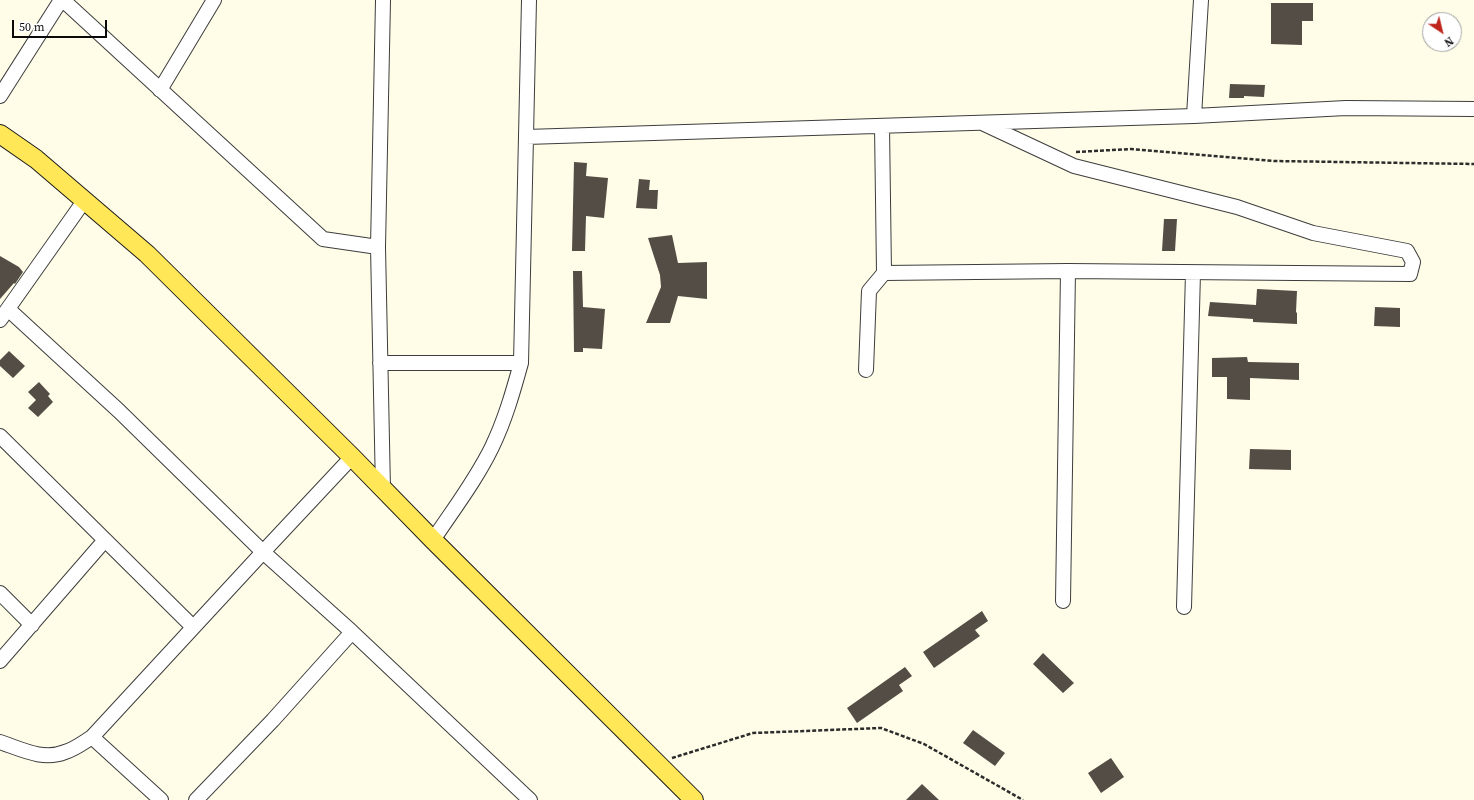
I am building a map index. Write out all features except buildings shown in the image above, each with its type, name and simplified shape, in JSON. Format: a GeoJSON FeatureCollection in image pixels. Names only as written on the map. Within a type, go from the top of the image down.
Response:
{"type":"FeatureCollection","features":[{"type":"Feature","properties":{"kind":"main road"},"geometry":{"type":"LineString","coordinates":[[0,134],[36,159],[146,254],[694,800]]}},
{"type":"Feature","properties":{"kind":"street"},"geometry":{"type":"LineString","coordinates":[[0,96],[62,0],[323,239],[378,247]]}},
{"type":"Feature","properties":{"kind":"street"},"geometry":{"type":"LineString","coordinates":[[160,90],[214,0]]}},
{"type":"Feature","properties":{"kind":"street"},"geometry":{"type":"LineString","coordinates":[[383,0],[378,247],[383,490]]}},
{"type":"Feature","properties":{"kind":"street"},"geometry":{"type":"LineString","coordinates":[[433,540],[478,474],[492,447],[504,419],[521,363],[529,0]]}},
{"type":"Feature","properties":{"kind":"street"},"geometry":{"type":"LineString","coordinates":[[1194,116],[1201,0]]}},
{"type":"Feature","properties":{"kind":"street"},"geometry":{"type":"LineString","coordinates":[[526,137],[1194,116],[1346,108],[1474,109]]}},
{"type":"Feature","properties":{"kind":"street"},"geometry":{"type":"LineString","coordinates":[[884,273],[1068,272],[1410,274],[1413,262],[1407,251],[1314,233],[1237,207],[1074,166],[982,123]]}},
{"type":"Feature","properties":{"kind":"street"},"geometry":{"type":"LineString","coordinates":[[866,370],[869,292],[884,273],[882,126]]}},
{"type":"Feature","properties":{"kind":"street"},"geometry":{"type":"LineString","coordinates":[[84,201],[4,314],[120,411],[263,552],[352,632],[530,800]]}},
{"type":"Feature","properties":{"kind":"street"},"geometry":{"type":"LineString","coordinates":[[1063,601],[1068,272]]}},
{"type":"Feature","properties":{"kind":"street"},"geometry":{"type":"LineString","coordinates":[[1184,608],[1193,273]]}},
{"type":"Feature","properties":{"kind":"street"},"geometry":{"type":"LineString","coordinates":[[380,363],[521,363]]}},
{"type":"Feature","properties":{"kind":"street"},"geometry":{"type":"LineString","coordinates":[[0,436],[193,627]]}},
{"type":"Feature","properties":{"kind":"street"},"geometry":{"type":"LineString","coordinates":[[0,742],[36,755],[49,756],[65,752],[92,737],[352,458]]}},
{"type":"Feature","properties":{"kind":"street"},"geometry":{"type":"LineString","coordinates":[[0,661],[105,540]]}},
{"type":"Feature","properties":{"kind":"street"},"geometry":{"type":"LineString","coordinates":[[0,593],[32,625]]}},
{"type":"Feature","properties":{"kind":"street"},"geometry":{"type":"LineString","coordinates":[[196,800],[273,720],[352,632]]}},
{"type":"Feature","properties":{"kind":"street"},"geometry":{"type":"LineString","coordinates":[[92,737],[161,800]]}},
{"type":"Feature","properties":{"kind":"path"},"geometry":{"type":"LineString","coordinates":[[1071,152],[1131,149],[1274,161],[1474,164]]}},
{"type":"Feature","properties":{"kind":"path"},"geometry":{"type":"LineString","coordinates":[[656,763],[753,733],[881,728],[924,744],[1023,800]]}}]}
